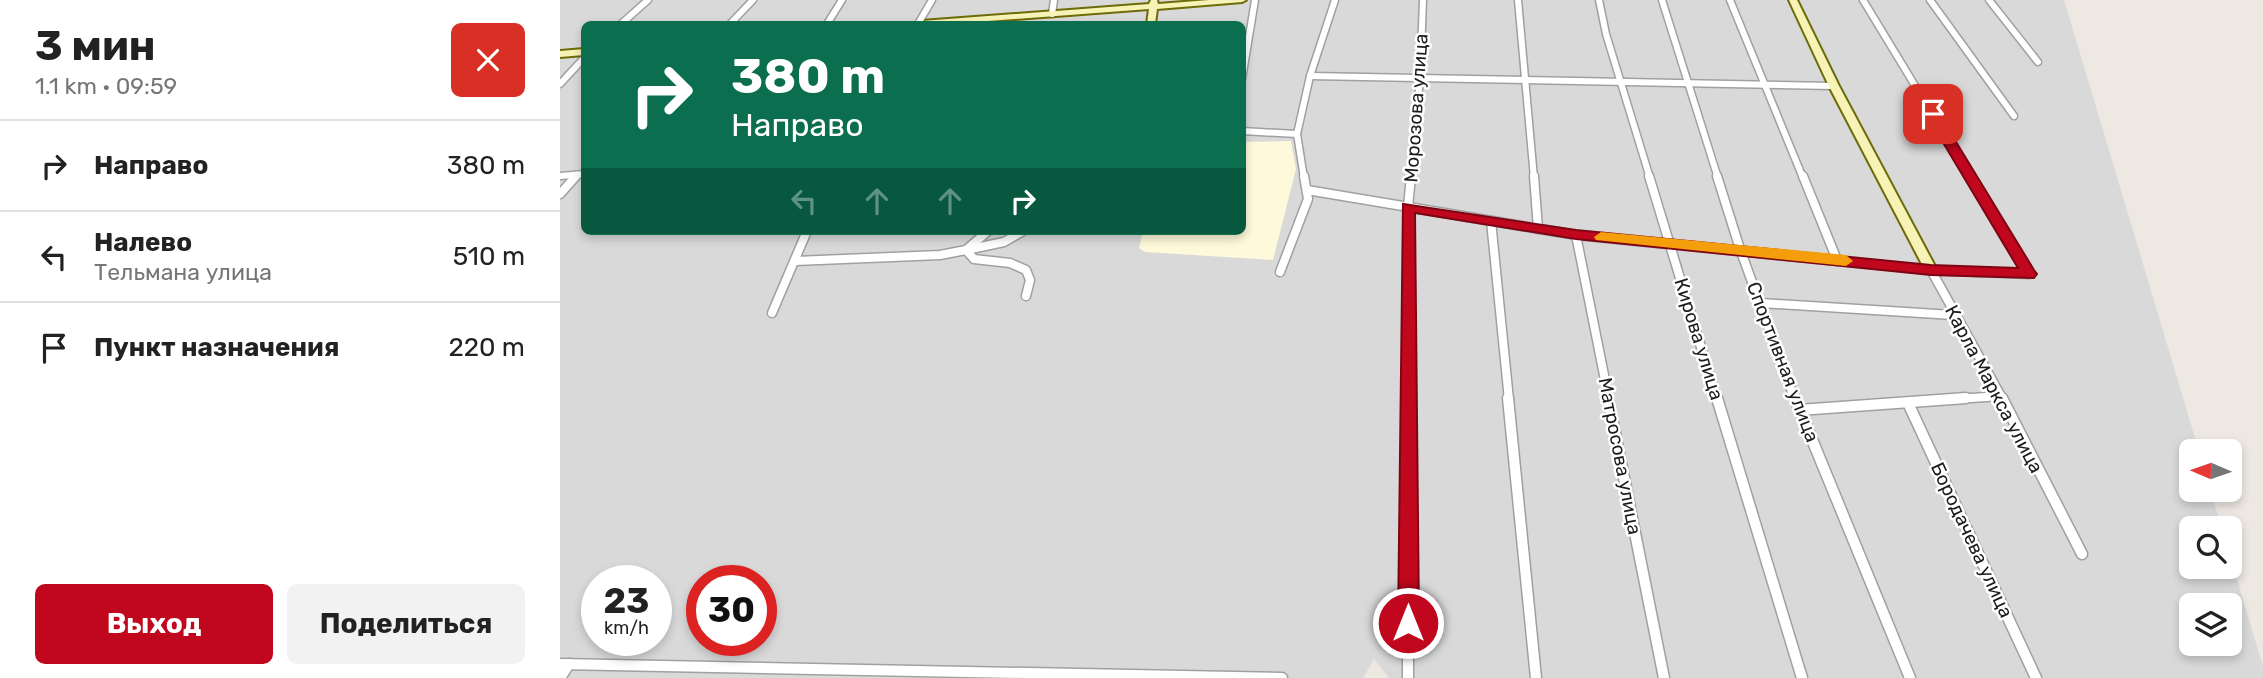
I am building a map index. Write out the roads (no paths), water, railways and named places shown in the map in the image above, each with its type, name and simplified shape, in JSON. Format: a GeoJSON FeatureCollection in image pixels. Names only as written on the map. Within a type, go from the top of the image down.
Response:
{"type":"FeatureCollection","features":[{"type":"Feature","properties":{"kind":"street"},"geometry":{"type":"LineString","coordinates":[[624,21],[648,0]]}},
{"type":"Feature","properties":{"kind":"street"},"geometry":{"type":"LineString","coordinates":[[733,21],[753,0]]}},
{"type":"Feature","properties":{"kind":"street"},"geometry":{"type":"LineString","coordinates":[[829,21],[842,0]]}},
{"type":"Feature","properties":{"kind":"street"},"geometry":{"type":"LineString","coordinates":[[922,21],[932,0]]}},
{"type":"Feature","properties":{"kind":"street"},"geometry":{"type":"LineString","coordinates":[[1052,14],[1054,0]]}},
{"type":"Feature","properties":{"kind":"street"},"geometry":{"type":"LineString","coordinates":[[960,21],[1153,3],[1242,0]]}},
{"type":"Feature","properties":{"kind":"street"},"geometry":{"type":"LineString","coordinates":[[1246,55],[1255,0]]}},
{"type":"Feature","properties":{"kind":"street"},"geometry":{"type":"LineString","coordinates":[[1280,272],[1308,199],[1297,134],[1310,76],[1335,0]]}},
{"type":"Feature","properties":{"kind":"street","name":"Морозова улица"},"geometry":{"type":"LineString","coordinates":[[1408,678],[1408,208],[1420,78],[1423,0]]}},
{"type":"Feature","properties":{"kind":"street"},"geometry":{"type":"LineString","coordinates":[[1518,0],[1527,78],[1538,229]]}},
{"type":"Feature","properties":{"kind":"street","name":"Кирова улица"},"geometry":{"type":"LineString","coordinates":[[1599,0],[1606,34],[1802,678]]}},
{"type":"Feature","properties":{"kind":"street","name":"Спортивная улица"},"geometry":{"type":"LineString","coordinates":[[1662,0],[1740,249],[1799,410],[1910,678]]}},
{"type":"Feature","properties":{"kind":"street"},"geometry":{"type":"LineString","coordinates":[[1730,0],[1837,260]]}},
{"type":"Feature","properties":{"kind":"street","name":"Карла Маркса улица"},"geometry":{"type":"LineString","coordinates":[[1793,0],[1834,86],[1953,315],[2001,396],[2082,554]]}},
{"type":"Feature","properties":{"kind":"street"},"geometry":{"type":"LineString","coordinates":[[1307,190],[1576,234],[1931,270],[2029,274],[1863,0]]}},
{"type":"Feature","properties":{"kind":"street"},"geometry":{"type":"LineString","coordinates":[[1930,0],[2014,116]]}},
{"type":"Feature","properties":{"kind":"street"},"geometry":{"type":"LineString","coordinates":[[1989,0],[2038,62]]}},
{"type":"Feature","properties":{"kind":"street"},"geometry":{"type":"LineString","coordinates":[[1151,21],[1153,3]]}},
{"type":"Feature","properties":{"kind":"street"},"geometry":{"type":"LineString","coordinates":[[560,54],[581,52]]}},
{"type":"Feature","properties":{"kind":"street"},"geometry":{"type":"LineString","coordinates":[[560,84],[581,61]]}},
{"type":"Feature","properties":{"kind":"street"},"geometry":{"type":"LineString","coordinates":[[1310,76],[1687,81],[1834,86]]}},
{"type":"Feature","properties":{"kind":"street"},"geometry":{"type":"LineString","coordinates":[[1246,131],[1297,134]]}},
{"type":"Feature","properties":{"kind":"street"},"geometry":{"type":"LineString","coordinates":[[560,176],[581,174]]}},
{"type":"Feature","properties":{"kind":"street"},"geometry":{"type":"LineString","coordinates":[[560,194],[581,174]]}},
{"type":"Feature","properties":{"kind":"street"},"geometry":{"type":"LineString","coordinates":[[1491,221],[1536,678]]}},
{"type":"Feature","properties":{"kind":"street","name":"Матросова улица"},"geometry":{"type":"LineString","coordinates":[[1576,234],[1664,678]]}},
{"type":"Feature","properties":{"kind":"street"},"geometry":{"type":"LineString","coordinates":[[772,313],[805,235]]}},
{"type":"Feature","properties":{"kind":"street"},"geometry":{"type":"LineString","coordinates":[[967,250],[984,235]]}},
{"type":"Feature","properties":{"kind":"street"},"geometry":{"type":"LineString","coordinates":[[794,261],[888,259],[967,250],[996,245],[1020,235]]}},
{"type":"Feature","properties":{"kind":"street"},"geometry":{"type":"LineString","coordinates":[[967,250],[974,259],[1010,263],[1026,270],[1030,280],[1026,296]]}},
{"type":"Feature","properties":{"kind":"street"},"geometry":{"type":"LineString","coordinates":[[1760,303],[1953,315]]}},
{"type":"Feature","properties":{"kind":"street"},"geometry":{"type":"LineString","coordinates":[[1799,410],[2001,396]]}},
{"type":"Feature","properties":{"kind":"street","name":"Бородачева улица"},"geometry":{"type":"LineString","coordinates":[[1908,402],[2036,678]]}},
{"type":"Feature","properties":{"kind":"street"},"geometry":{"type":"LineString","coordinates":[[561,678],[565,664],[825,673],[1282,678]]}},
{"type":"Feature","properties":{"kind":"street"},"geometry":{"type":"LineString","coordinates":[[695,678],[701,667]]}}]}
